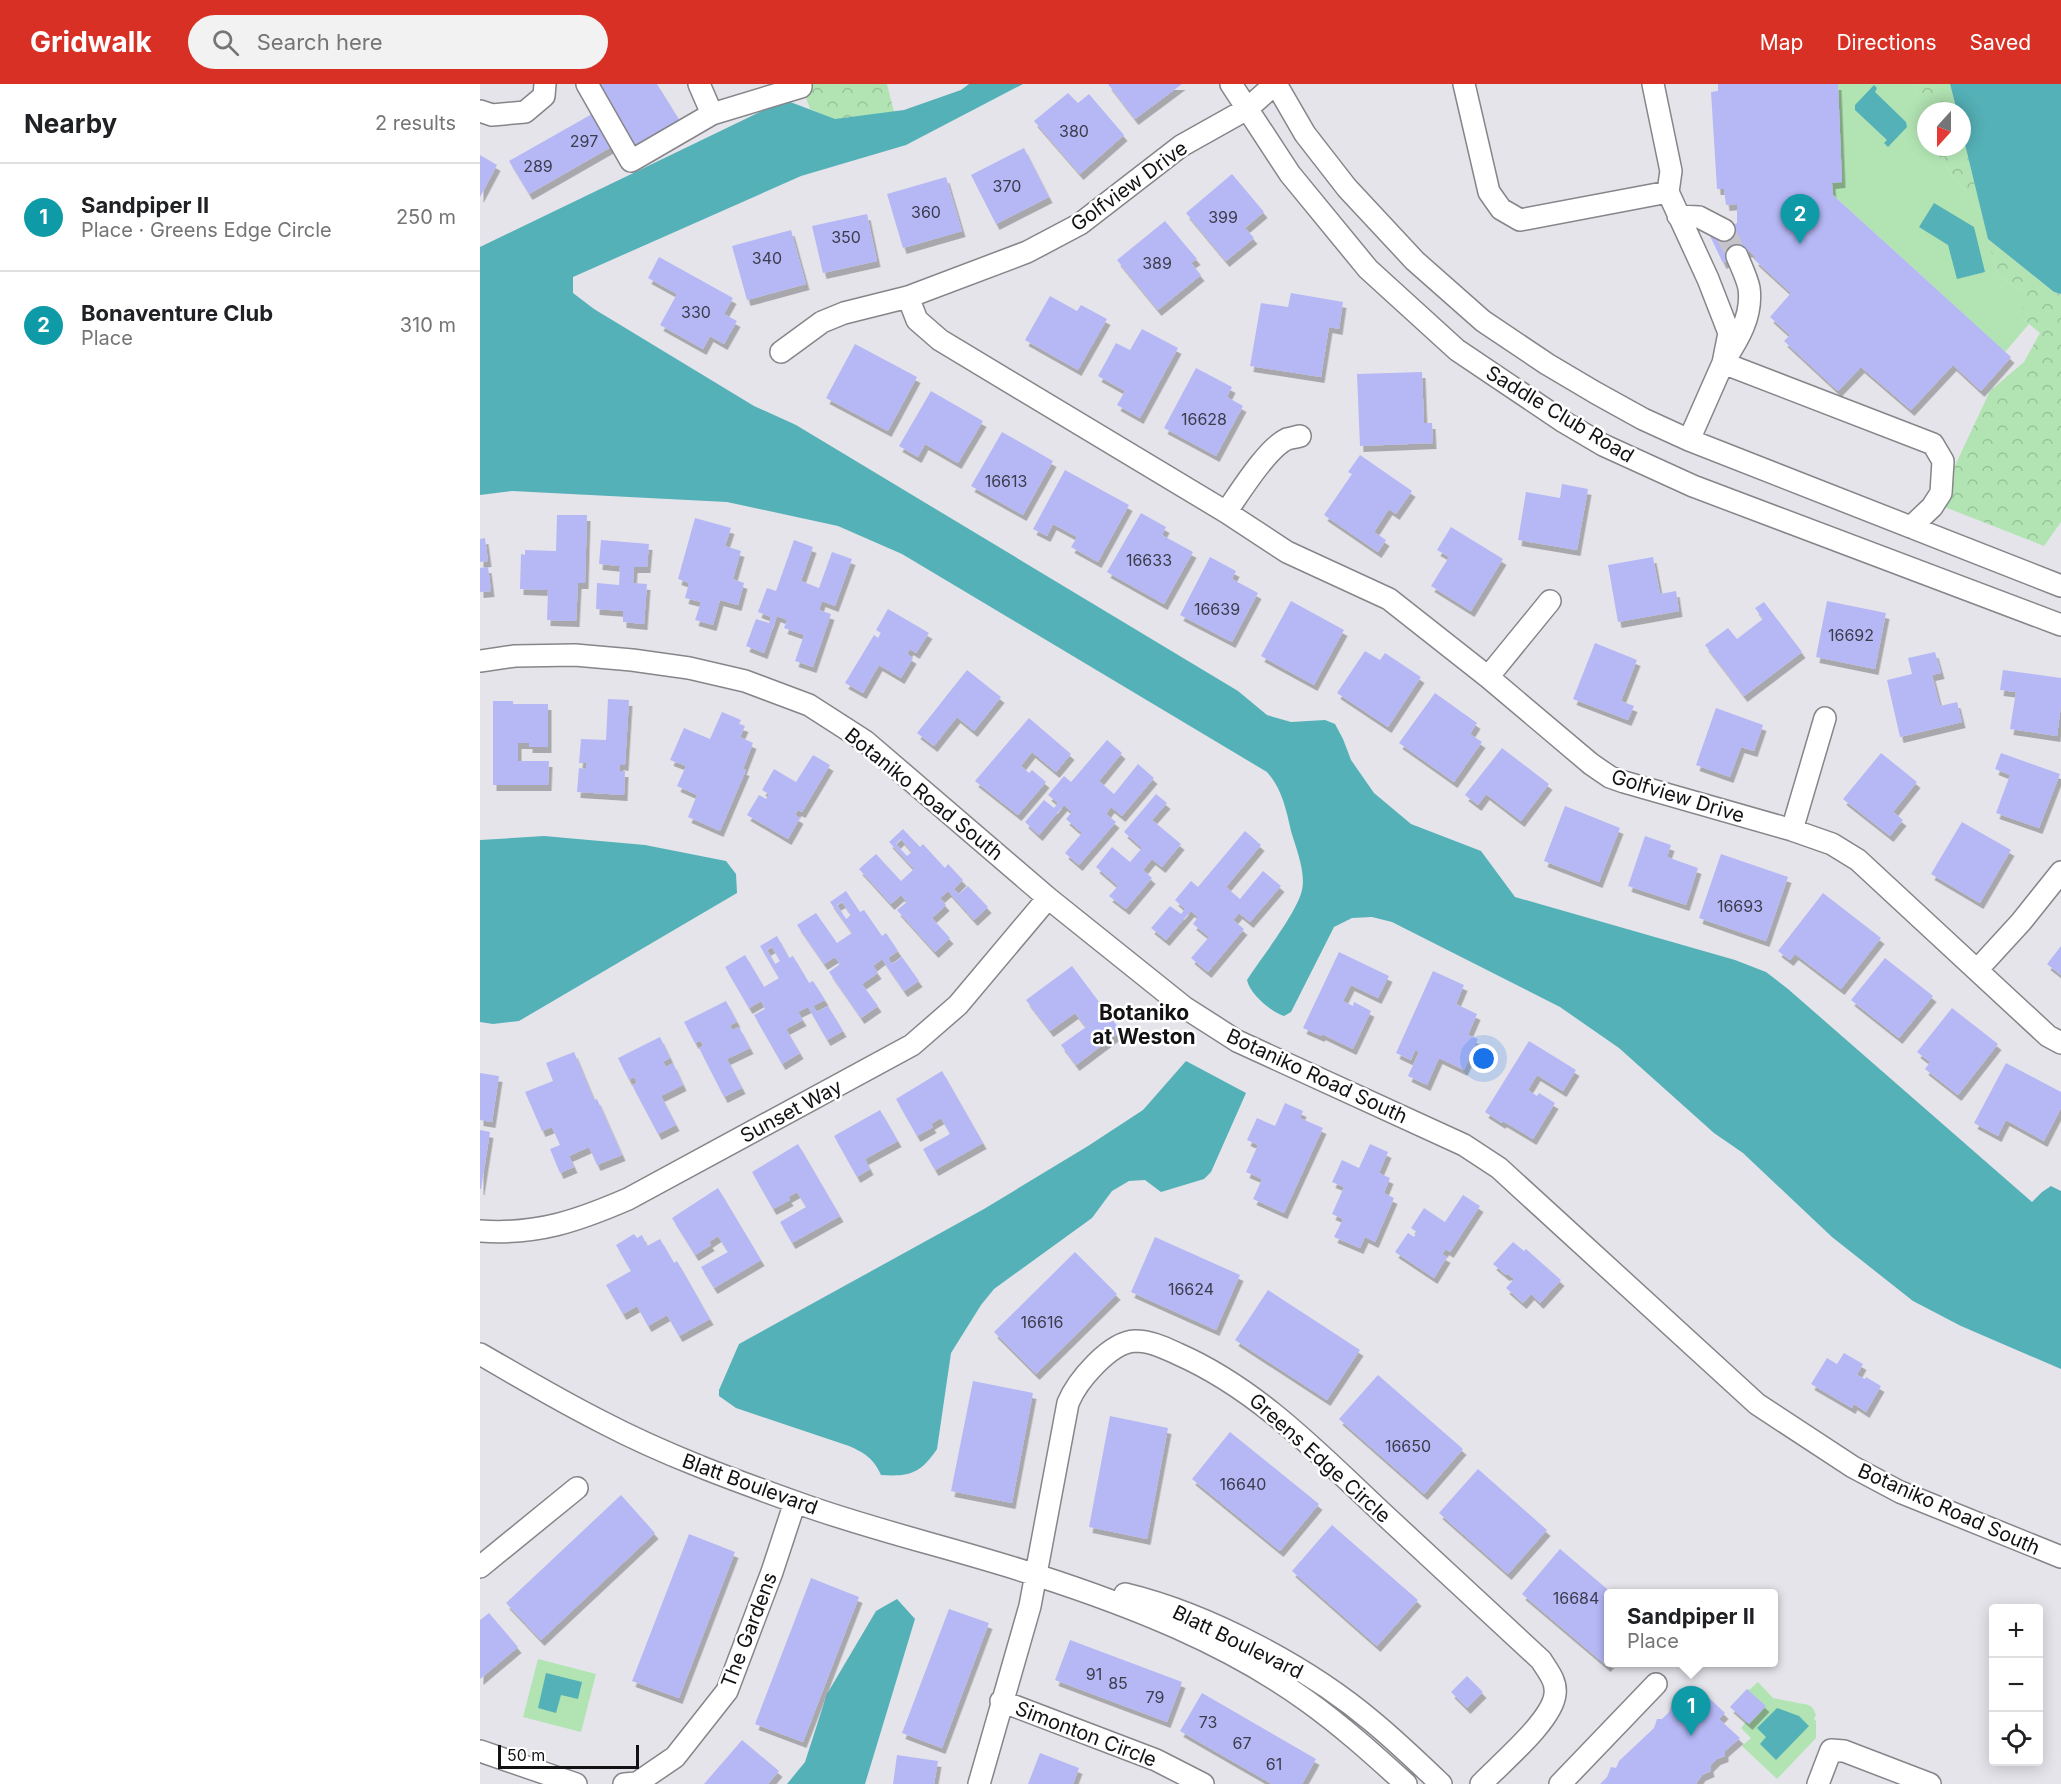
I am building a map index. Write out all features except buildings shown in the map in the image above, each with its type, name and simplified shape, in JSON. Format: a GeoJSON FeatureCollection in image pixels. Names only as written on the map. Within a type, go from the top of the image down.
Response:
{"type":"FeatureCollection","features":[{"type":"Feature","properties":{"kind":"street"},"geometry":{"type":"LineString","coordinates":[[480,111],[492,115],[525,112],[544,96],[545,84]]}},
{"type":"Feature","properties":{"kind":"street"},"geometry":{"type":"LineString","coordinates":[[587,84],[631,161],[712,114],[801,87],[801,84]]}},
{"type":"Feature","properties":{"kind":"street"},"geometry":{"type":"LineString","coordinates":[[699,84],[712,114]]}},
{"type":"Feature","properties":{"kind":"street","name":"Saddle Club Road"},"geometry":{"type":"LineString","coordinates":[[1231,84],[1290,174],[1368,269],[1457,350],[1564,422],[1603,445],[1693,486],[2061,626]]}},
{"type":"Feature","properties":{"kind":"street","name":"Saddle Club Road"},"geometry":{"type":"LineString","coordinates":[[1276,84],[1305,134],[1347,188],[1415,261],[1483,321],[1548,364],[1596,393],[1689,440],[2061,586]]}},
{"type":"Feature","properties":{"kind":"street","name":"Golfview Drive"},"geometry":{"type":"LineString","coordinates":[[781,352],[822,322],[844,313],[908,297],[1027,252],[1080,224],[1181,146],[1247,109],[1276,84]]}},
{"type":"Feature","properties":{"kind":"street"},"geometry":{"type":"LineString","coordinates":[[1464,84],[1489,192],[1501,209],[1520,220],[1668,192]]}},
{"type":"Feature","properties":{"kind":"street"},"geometry":{"type":"LineString","coordinates":[[1653,84],[1671,171],[1668,192],[1723,315],[1728,333],[1723,363]]}},
{"type":"Feature","properties":{"kind":"street"},"geometry":{"type":"LineString","coordinates":[[1678,216],[1699,217],[1724,230]]}},
{"type":"Feature","properties":{"kind":"street"},"geometry":{"type":"LineString","coordinates":[[1689,440],[1723,363],[1742,333],[1748,312],[1749,288],[1737,256]]}},
{"type":"Feature","properties":{"kind":"street","name":"Golfview Drive"},"geometry":{"type":"LineString","coordinates":[[908,297],[917,320],[940,340],[1287,552],[1389,599],[1610,777],[1792,830],[1832,844],[1858,860],[2048,1036],[2061,1043]]}},
{"type":"Feature","properties":{"kind":"street"},"geometry":{"type":"LineString","coordinates":[[1723,363],[1933,444],[1943,461],[1941,493],[1932,507],[1911,526]]}},
{"type":"Feature","properties":{"kind":"street"},"geometry":{"type":"LineString","coordinates":[[1226,513],[1268,455],[1286,440],[1300,436]]}},
{"type":"Feature","properties":{"kind":"street"},"geometry":{"type":"LineString","coordinates":[[1488,677],[1550,601]]}},
{"type":"Feature","properties":{"kind":"street","name":"Botaniko Road South"},"geometry":{"type":"LineString","coordinates":[[480,661],[515,656],[575,655],[643,661],[689,668],[745,681],[809,705],[865,741],[1048,898],[1184,1007],[1237,1041],[1464,1145],[1499,1168],[1757,1404],[1853,1467],[1900,1492],[2061,1557]]}},
{"type":"Feature","properties":{"kind":"street"},"geometry":{"type":"LineString","coordinates":[[1792,830],[1825,718]]}},
{"type":"Feature","properties":{"kind":"street"},"geometry":{"type":"LineString","coordinates":[[1977,969],[2021,922],[2061,872]]}},
{"type":"Feature","properties":{"kind":"street","name":"Sunset Way"},"geometry":{"type":"LineString","coordinates":[[480,1231],[508,1233],[551,1227],[588,1217],[628,1199],[912,1045],[958,1005],[1048,898]]}},
{"type":"Feature","properties":{"kind":"street","name":"Greens Edge Circle"},"geometry":{"type":"LineString","coordinates":[[979,1784],[1030,1606],[1066,1410],[1077,1384],[1111,1351],[1126,1342],[1148,1343],[1190,1359],[1247,1392],[1278,1416],[1540,1660],[1551,1675],[1556,1691],[1552,1706],[1543,1721],[1481,1784]]}},
{"type":"Feature","properties":{"kind":"street","name":"Blatt Boulevard"},"geometry":{"type":"LineString","coordinates":[[480,1354],[602,1422],[695,1466],[795,1502],[1036,1575],[1191,1635],[1251,1666],[1305,1700],[1357,1739],[1406,1784]]}},
{"type":"Feature","properties":{"kind":"street"},"geometry":{"type":"LineString","coordinates":[[480,1567],[577,1488]]}},
{"type":"Feature","properties":{"kind":"street","name":"The Gardens"},"geometry":{"type":"LineString","coordinates":[[624,1784],[636,1783],[675,1757],[727,1691],[772,1572],[795,1502]]}},
{"type":"Feature","properties":{"kind":"street","name":"Blatt Boulevard"},"geometry":{"type":"LineString","coordinates":[[1036,1575],[1128,1595],[1160,1605],[1213,1626],[1266,1651],[1313,1679],[1372,1721],[1441,1784]]}},
{"type":"Feature","properties":{"kind":"street"},"geometry":{"type":"LineString","coordinates":[[1560,1784],[1656,1684]]}},
{"type":"Feature","properties":{"kind":"street","name":"Simonton Circle"},"geometry":{"type":"LineString","coordinates":[[1001,1701],[1156,1760],[1203,1784]]}},
{"type":"Feature","properties":{"kind":"street"},"geometry":{"type":"LineString","coordinates":[[1818,1784],[1832,1750],[1844,1751],[1930,1784]]}},
{"type":"Feature","properties":{"kind":"street"},"geometry":{"type":"LineString","coordinates":[[480,1751],[576,1784]]}},
{"type":"Feature","properties":{"kind":"green space"},"geometry":{"type":"Polygon","coordinates":[[[801,84],[887,84],[894,112],[835,120],[810,109],[801,84]]]}},
{"type":"Feature","properties":{"kind":"green space"},"geometry":{"type":"Polygon","coordinates":[[[1838,84],[1914,84],[1919,102],[1917,102],[1917,156],[1938,156],[1982,213],[1997,274],[2022,292],[2022,318],[2029,324],[2005,352],[1833,195],[1832,183],[1842,181],[1838,84]]]}},
{"type":"Feature","properties":{"kind":"green space"},"geometry":{"type":"Polygon","coordinates":[[[1914,84],[1950,84],[1955,102],[1919,102],[1914,84]]]}},
{"type":"Feature","properties":{"kind":"green space"},"geometry":{"type":"Polygon","coordinates":[[[1938,156],[1968,156],[1982,213],[1938,156]]]}},
{"type":"Feature","properties":{"kind":"green space"},"geometry":{"type":"Polygon","coordinates":[[[1988,239],[2054,292],[2061,294],[2061,522],[2044,546],[1937,504],[1990,391],[2024,362],[2040,333],[2022,318],[2022,292],[1997,274],[1988,239]]]}},
{"type":"Feature","properties":{"kind":"green space"},"geometry":{"type":"Polygon","coordinates":[[[538,1659],[596,1674],[581,1732],[523,1717],[538,1659]]]}},
{"type":"Feature","properties":{"kind":"green space"},"geometry":{"type":"Polygon","coordinates":[[[1758,1682],[1773,1698],[1809,1705],[1816,1715],[1814,1719],[1816,1738],[1777,1779],[1742,1746],[1751,1738],[1741,1728],[1746,1722],[1730,1707],[1747,1689],[1749,1690],[1758,1682]]]}},
{"type":"Feature","properties":{"kind":"water"},"geometry":{"type":"Polygon","coordinates":[[[969,84],[1023,84],[906,145],[801,176],[573,277],[573,293],[594,309],[754,406],[796,425],[1238,691],[1267,715],[1291,722],[1325,720],[1335,724],[1351,760],[1374,793],[1411,824],[1481,851],[1515,897],[1735,960],[1766,972],[2032,1202],[2051,1186],[2061,1191],[2061,1369],[1961,1326],[1913,1301],[1832,1237],[1743,1153],[1714,1133],[1619,1048],[1560,1007],[1392,922],[1372,917],[1352,918],[1334,927],[1291,1012],[1284,1016],[1273,1011],[1252,991],[1247,980],[1299,900],[1303,876],[1283,800],[1267,772],[902,554],[838,526],[727,502],[512,491],[480,495],[480,247],[785,100],[835,119],[904,110],[961,90],[969,84]]]}},
{"type":"Feature","properties":{"kind":"water"},"geometry":{"type":"Polygon","coordinates":[[[1950,84],[2061,84],[2061,294],[2054,292],[1988,239],[1968,156],[1971,156],[1971,102],[1955,102],[1950,84]]]}},
{"type":"Feature","properties":{"kind":"water"},"geometry":{"type":"Polygon","coordinates":[[[1874,85],[1877,88],[1875,92],[1906,122],[1907,127],[1888,147],[1884,143],[1887,140],[1855,110],[1855,105],[1874,85]]]}},
{"type":"Feature","properties":{"kind":"water"},"geometry":{"type":"Polygon","coordinates":[[[1934,203],[1974,227],[1985,272],[1957,279],[1948,245],[1919,227],[1934,203]]]}},
{"type":"Feature","properties":{"kind":"water"},"geometry":{"type":"Polygon","coordinates":[[[544,836],[645,845],[726,861],[736,874],[737,893],[519,1021],[493,1024],[480,1022],[480,840],[544,836]]]}},
{"type":"Feature","properties":{"kind":"water"},"geometry":{"type":"Polygon","coordinates":[[[1186,1061],[1246,1093],[1211,1172],[1204,1179],[1161,1192],[1145,1180],[1129,1181],[1112,1191],[1092,1218],[994,1289],[981,1305],[951,1353],[937,1449],[920,1468],[907,1474],[881,1475],[872,1461],[849,1446],[736,1408],[719,1396],[719,1390],[739,1344],[984,1209],[1088,1146],[1143,1110],[1186,1061]]]}},
{"type":"Feature","properties":{"kind":"water"},"geometry":{"type":"Polygon","coordinates":[[[897,1599],[915,1619],[865,1784],[787,1784],[805,1762],[827,1694],[876,1611],[897,1599]]]}},
{"type":"Feature","properties":{"kind":"water"},"geometry":{"type":"Polygon","coordinates":[[[546,1673],[582,1682],[578,1699],[561,1695],[556,1713],[538,1708],[546,1673]]]}},
{"type":"Feature","properties":{"kind":"water"},"geometry":{"type":"Polygon","coordinates":[[[1777,1708],[1799,1716],[1809,1726],[1776,1760],[1760,1744],[1766,1737],[1757,1728],[1777,1708]]]}},
{"type":"Feature","properties":{"kind":"tunnel"},"geometry":{"type":"LineString","coordinates":[[1724,230],[1737,256]]}},
{"type":"Feature","properties":{"kind":"place","name":"Bonaventure Club"},"geometry":{"type":"Point","coordinates":[1800,244]}},
{"type":"Feature","properties":{"kind":"place","name":"Sandpiper II"},"geometry":{"type":"Point","coordinates":[1691,1736]}},
{"type":"Feature","properties":{"kind":"district","name":"Botaniko at Weston"},"geometry":{"type":"Point","coordinates":[1144,1024]}}]}
